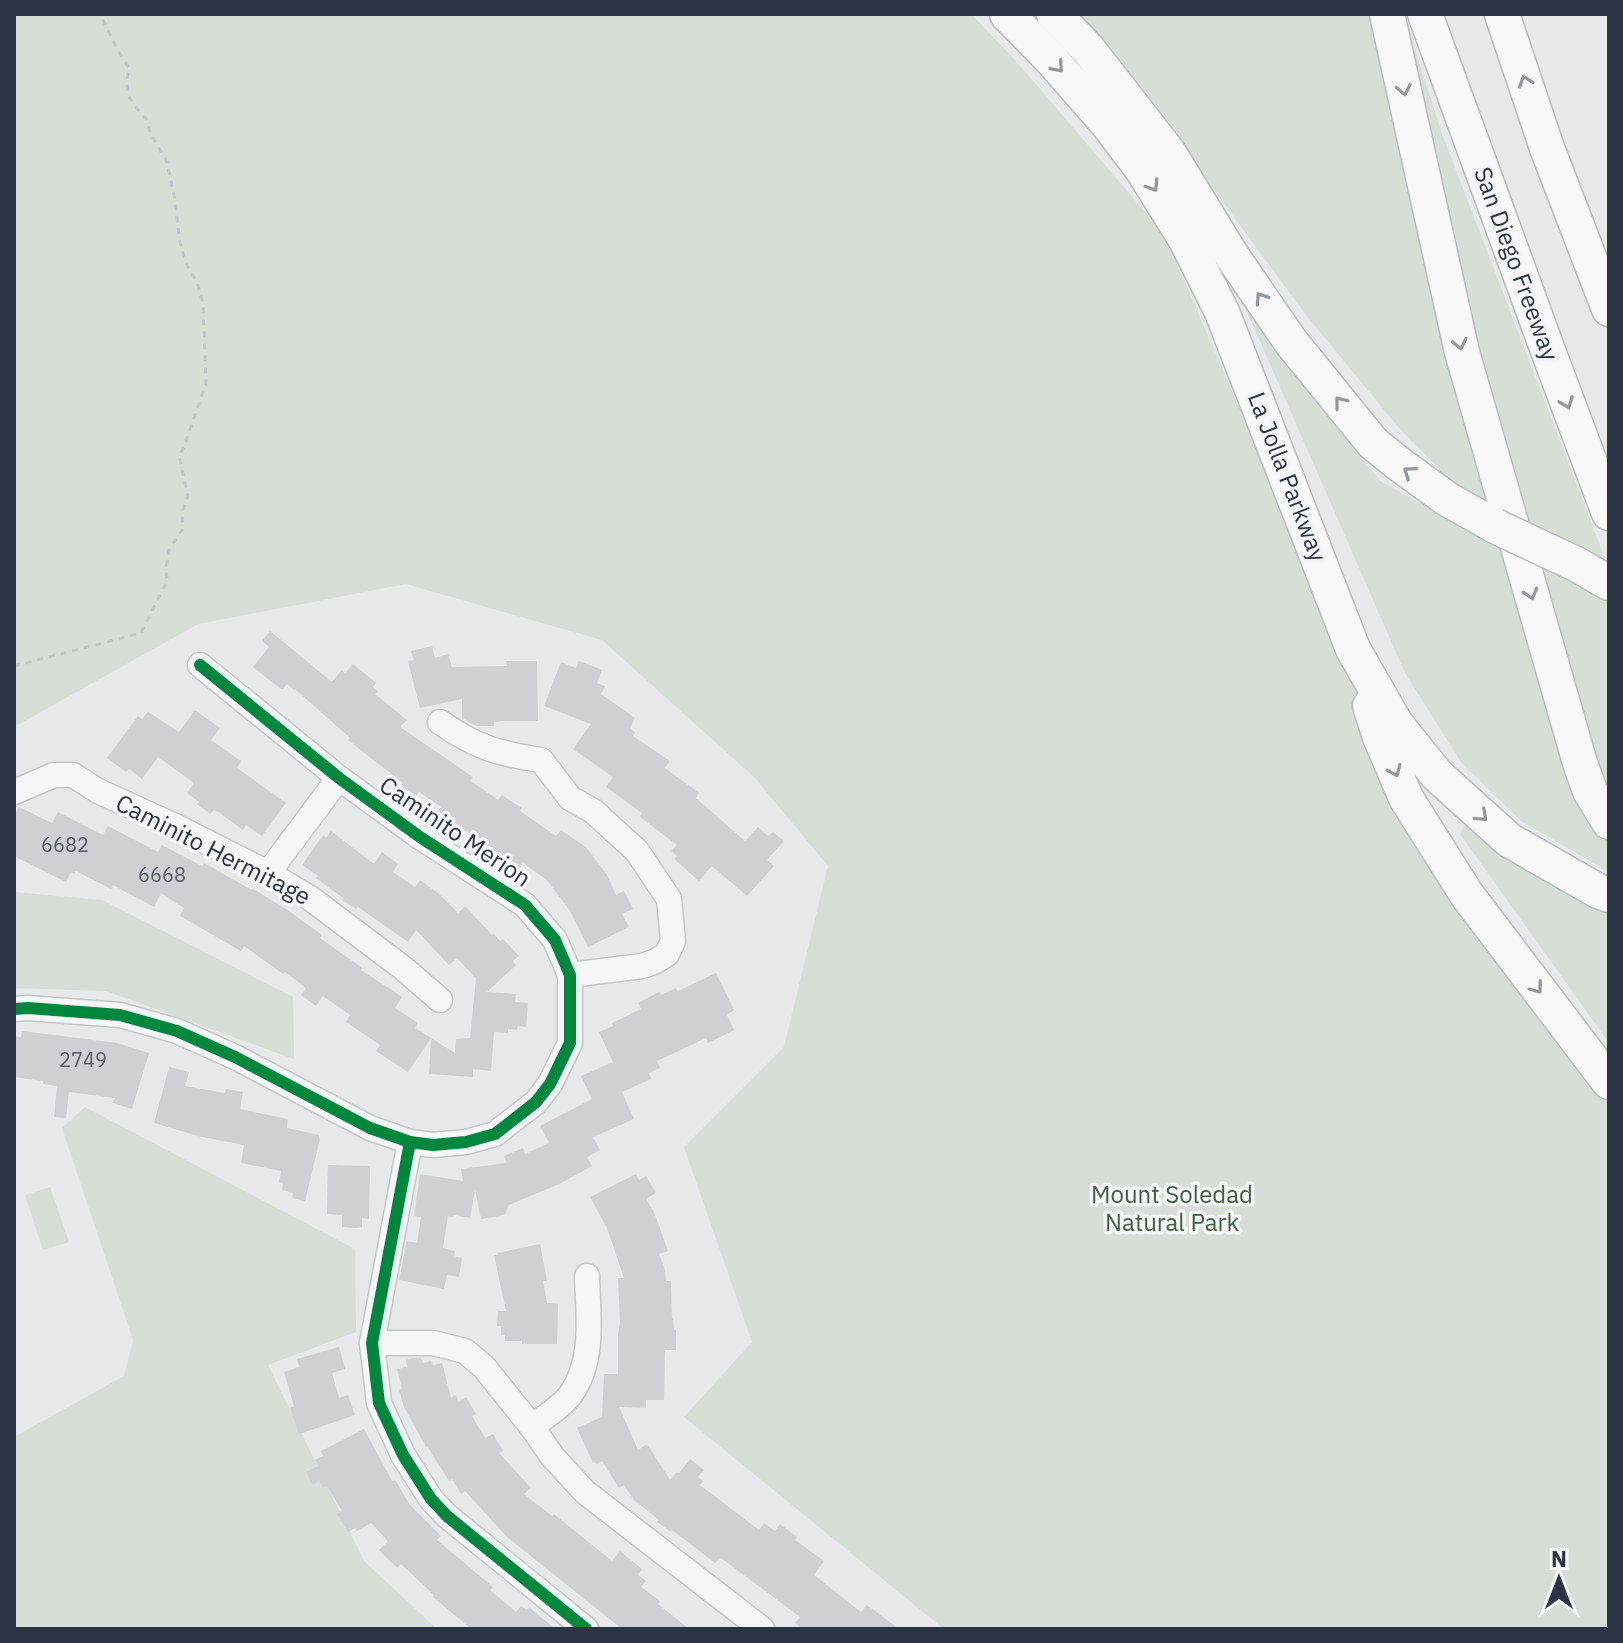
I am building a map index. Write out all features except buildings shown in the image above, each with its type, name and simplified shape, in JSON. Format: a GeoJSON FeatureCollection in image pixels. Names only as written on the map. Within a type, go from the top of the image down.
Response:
{"type":"FeatureCollection","features":[{"type":"Feature","properties":{"kind":"highway","name":"La Jolla Parkway"},"geometry":{"type":"LineString","coordinates":[[1007,14],[1107,123],[1142,169],[1186,240],[1222,312],[1353,649],[1396,724],[1437,775],[1509,840],[1609,895]]}},
{"type":"Feature","properties":{"kind":"highway"},"geometry":{"type":"LineString","coordinates":[[1054,14],[1088,49],[1169,153],[1232,256],[1298,352],[1373,443],[1447,499],[1495,526],[1609,581]]}},
{"type":"Feature","properties":{"kind":"highway"},"geometry":{"type":"LineString","coordinates":[[1387,14],[1462,352],[1580,763],[1590,791],[1609,822]]}},
{"type":"Feature","properties":{"kind":"highway","name":"San Diego Freeway"},"geometry":{"type":"LineString","coordinates":[[1425,14],[1609,513]]}},
{"type":"Feature","properties":{"kind":"highway"},"geometry":{"type":"LineString","coordinates":[[1502,14],[1547,148],[1609,309]]}},
{"type":"Feature","properties":{"kind":"highway"},"geometry":{"type":"LineString","coordinates":[[1547,148],[1609,258]]}},
{"type":"Feature","properties":{"kind":"highway"},"geometry":{"type":"LineString","coordinates":[[1332,592],[1380,737],[1406,798],[1467,895],[1609,1082]]}},
{"type":"Feature","properties":{"kind":"street","name":"Caminito Merion"},"geometry":{"type":"LineString","coordinates":[[14,1009],[120,1015],[177,1031],[235,1057],[370,1128],[410,1142],[433,1145],[466,1142],[495,1134],[536,1102],[550,1084],[570,1043],[570,975],[555,940],[525,905],[420,837],[339,778],[200,665]]}},
{"type":"Feature","properties":{"kind":"street"},"geometry":{"type":"LineString","coordinates":[[440,722],[487,749],[541,760],[570,798],[593,811],[637,851],[669,899],[673,941],[667,954],[642,966],[570,975]]}},
{"type":"Feature","properties":{"kind":"street","name":"Caminito Hermitage"},"geometry":{"type":"LineString","coordinates":[[14,792],[54,775],[73,775],[98,791],[268,873],[310,898],[440,1000]]}},
{"type":"Feature","properties":{"kind":"street"},"geometry":{"type":"LineString","coordinates":[[268,873],[339,778]]}},
{"type":"Feature","properties":{"kind":"street"},"geometry":{"type":"LineString","coordinates":[[410,1142],[372,1343],[379,1403],[403,1455],[431,1499],[447,1516],[586,1629]]}},
{"type":"Feature","properties":{"kind":"street"},"geometry":{"type":"LineString","coordinates":[[532,1427],[570,1397],[578,1381],[589,1344],[587,1276]]}},
{"type":"Feature","properties":{"kind":"street"},"geometry":{"type":"LineString","coordinates":[[372,1343],[433,1343],[465,1351],[484,1367],[552,1456],[585,1492],[762,1629]]}},
{"type":"Feature","properties":{"kind":"path"},"geometry":{"type":"LineString","coordinates":[[14,666],[141,633],[167,581],[169,550],[182,530],[183,510],[188,496],[179,456],[206,383],[203,304],[180,243],[167,162],[150,133],[147,120],[128,95],[129,68],[100,14]]}},
{"type":"Feature","properties":{"kind":"green space","name":"Mount Soledad Natural Park"},"geometry":{"type":"Polygon","coordinates":[[[14,14],[971,14],[1016,61],[1164,234],[1428,843],[1609,1102],[1609,1629],[944,1629],[684,1417],[752,1342],[684,1147],[784,1047],[828,866],[754,777],[602,640],[406,584],[198,624],[14,727],[14,14]]]}},
{"type":"Feature","properties":{"kind":"green space"},"geometry":{"type":"Polygon","coordinates":[[[1070,14],[1372,14],[1609,838],[1609,872],[1521,821],[1461,762],[1405,673],[1245,307],[1380,481],[1449,519],[1443,473],[1399,428],[1306,315],[1122,65],[1070,14]]]}},
{"type":"Feature","properties":{"kind":"green space"},"geometry":{"type":"Polygon","coordinates":[[[1404,14],[1441,131],[1609,569],[1609,791],[1543,600],[1436,176],[1404,14]]]}},
{"type":"Feature","properties":{"kind":"green space"},"geometry":{"type":"Polygon","coordinates":[[[1468,819],[1609,908],[1609,1043],[1460,834],[1468,819]]]}},
{"type":"Feature","properties":{"kind":"green space"},"geometry":{"type":"Polygon","coordinates":[[[14,892],[102,900],[293,997],[294,1059],[106,991],[14,988],[14,892]]]}},
{"type":"Feature","properties":{"kind":"green space"},"geometry":{"type":"Polygon","coordinates":[[[85,1107],[355,1249],[356,1332],[268,1365],[364,1561],[437,1629],[14,1629],[14,1437],[124,1376],[133,1340],[62,1128],[85,1107]]]}},
{"type":"Feature","properties":{"kind":"green space"},"geometry":{"type":"Polygon","coordinates":[[[50,1187],[69,1242],[43,1250],[25,1195],[50,1187]]]}},
{"type":"Feature","properties":{"kind":"cycle path"},"geometry":{"type":"LineString","coordinates":[[14,1009],[120,1015],[177,1031],[235,1057],[370,1128],[410,1142],[433,1145],[466,1142],[495,1134],[536,1102],[550,1084],[570,1043],[570,975],[555,940],[525,905],[420,837],[339,778],[200,665]]}},
{"type":"Feature","properties":{"kind":"cycle path"},"geometry":{"type":"LineString","coordinates":[[410,1142],[372,1343],[379,1403],[403,1455],[431,1499],[447,1516],[586,1629]]}}]}
